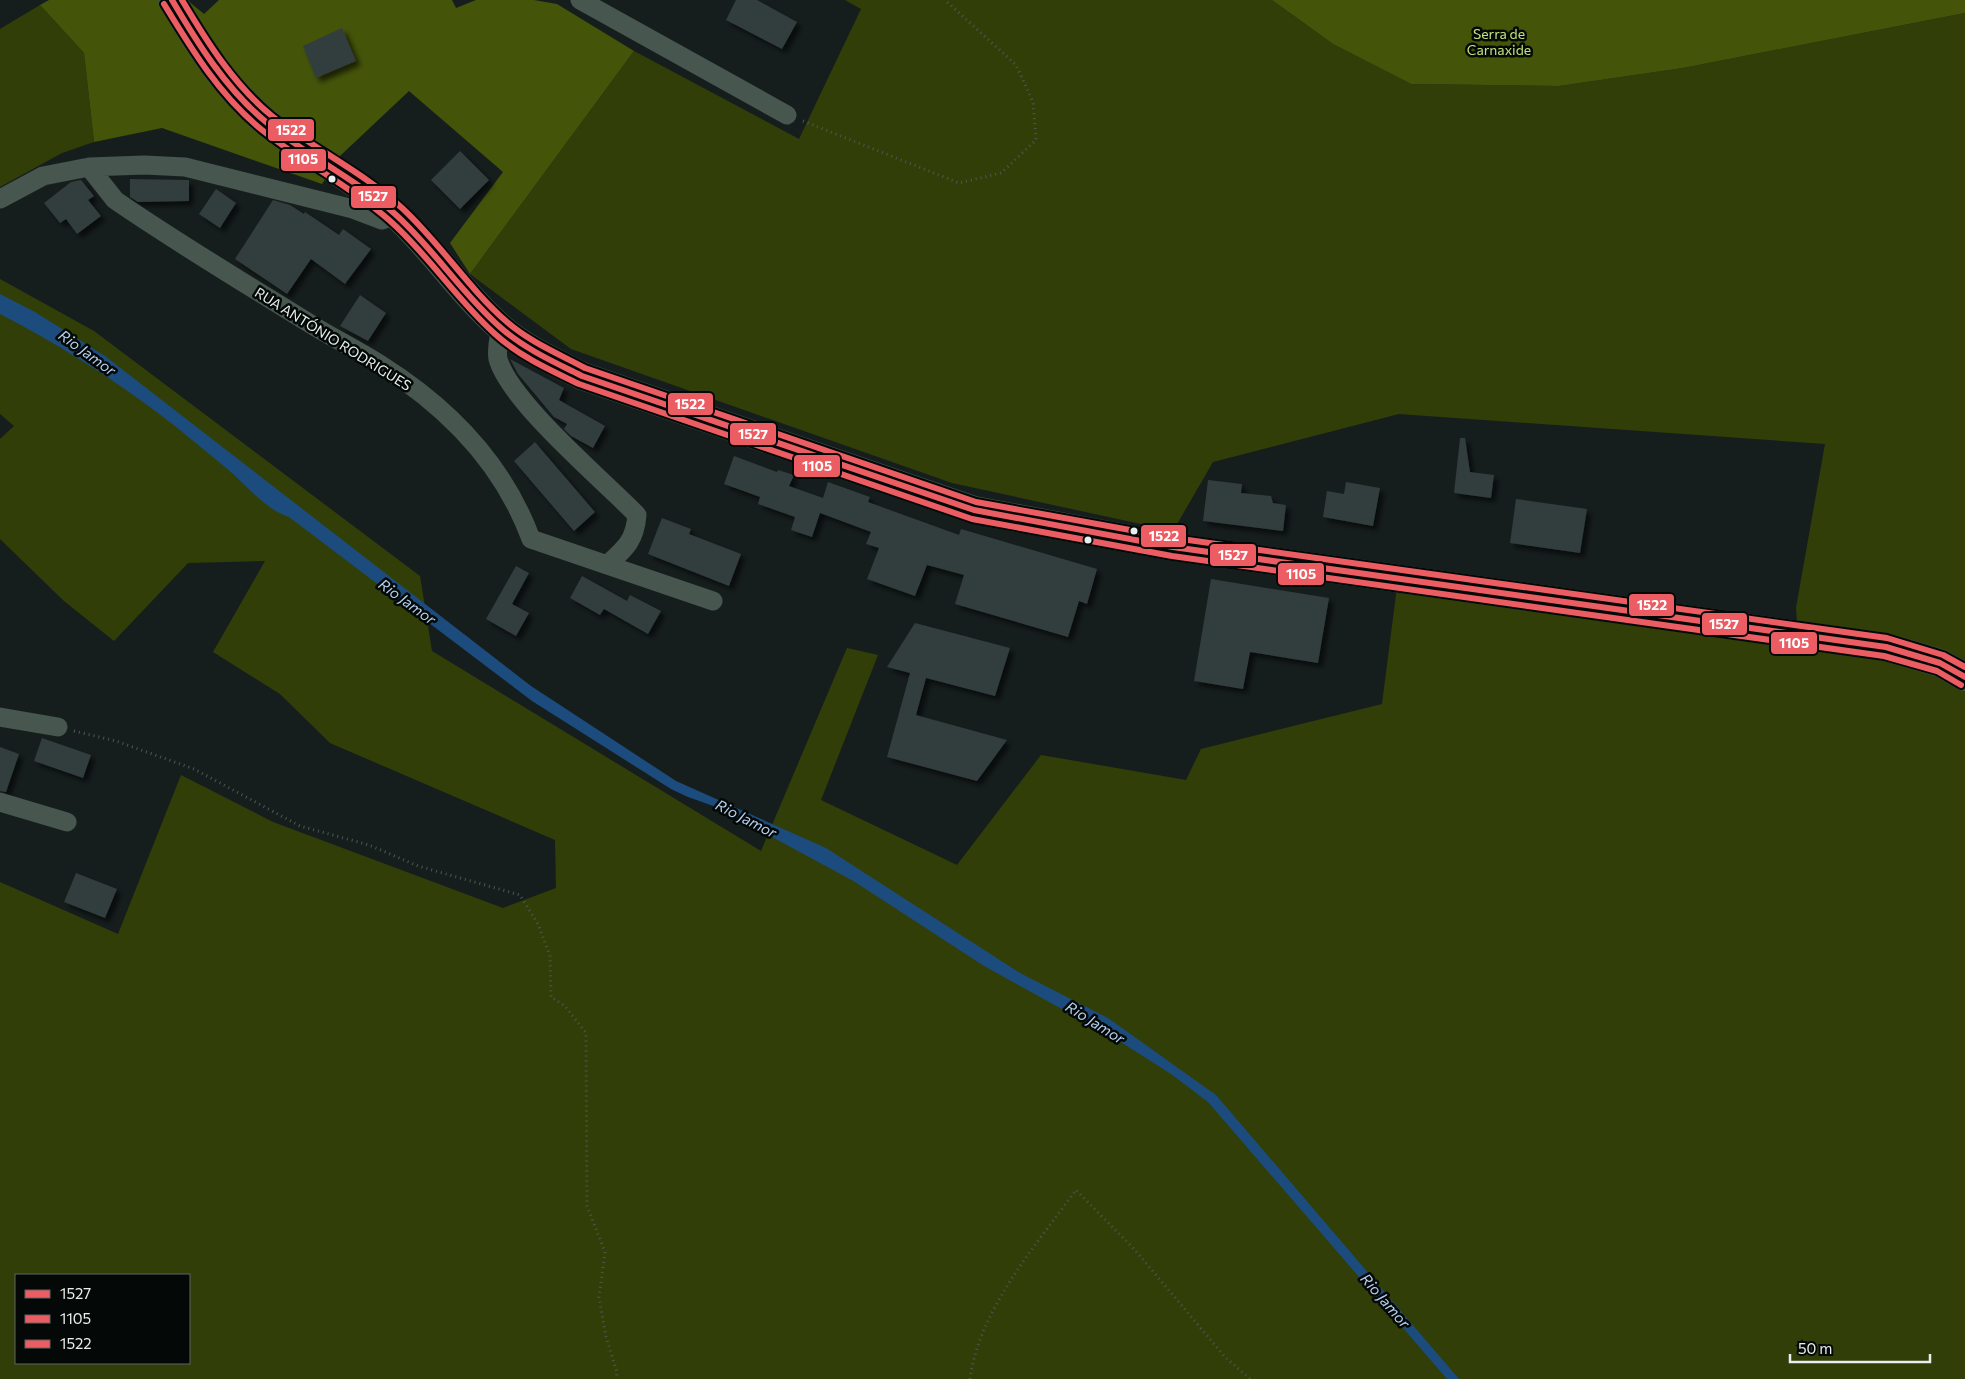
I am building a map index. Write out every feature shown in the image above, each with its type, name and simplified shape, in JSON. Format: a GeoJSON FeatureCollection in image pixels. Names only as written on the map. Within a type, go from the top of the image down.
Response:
{"type":"FeatureCollection","features":[{"type":"Feature","properties":{"kind":"main road"},"geometry":{"type":"LineString","coordinates":[[172,0],[206,57],[227,84],[252,110],[309,153],[363,189],[396,215],[501,328],[542,355],[582,376],[974,510],[1173,548],[1886,647],[1940,663],[1965,677]]}},
{"type":"Feature","properties":{"kind":"street"},"geometry":{"type":"LineString","coordinates":[[580,0],[787,114]]}},
{"type":"Feature","properties":{"kind":"street"},"geometry":{"type":"LineString","coordinates":[[0,199],[43,176],[89,167],[144,165],[185,167],[353,208],[373,218],[382,220],[396,215]]}},
{"type":"Feature","properties":{"kind":"street","name":"RUA ANTÓNIO RODRIGUES"},"geometry":{"type":"LineString","coordinates":[[89,167],[115,200],[337,341],[379,364],[428,400],[472,438],[500,474],[523,516],[531,539],[713,601]]}},
{"type":"Feature","properties":{"kind":"street"},"geometry":{"type":"LineString","coordinates":[[501,328],[497,348],[499,360],[508,378],[529,406],[637,516],[636,531],[626,547],[608,564]]}},
{"type":"Feature","properties":{"kind":"street"},"geometry":{"type":"LineString","coordinates":[[0,717],[58,727]]}},
{"type":"Feature","properties":{"kind":"street"},"geometry":{"type":"LineString","coordinates":[[0,802],[66,822]]}},
{"type":"Feature","properties":{"kind":"path"},"geometry":{"type":"LineString","coordinates":[[787,114],[959,183],[1001,174],[1036,140],[1033,102],[1016,65],[945,0]]}},
{"type":"Feature","properties":{"kind":"path"},"geometry":{"type":"LineString","coordinates":[[58,727],[116,741],[194,769],[300,826],[369,845],[418,866],[520,895],[538,924],[550,956],[551,997],[565,1006],[586,1033],[587,1206],[605,1252],[599,1297],[606,1337],[617,1372],[616,1379]]}},
{"type":"Feature","properties":{"kind":"path"},"geometry":{"type":"LineString","coordinates":[[970,1379],[973,1356],[996,1307],[1025,1258],[1076,1190],[1135,1250],[1225,1357],[1250,1379]]}},
{"type":"Feature","properties":{"kind":"green space"},"geometry":{"type":"Polygon","coordinates":[[[49,0],[187,0],[204,14],[219,0],[452,0],[456,8],[476,0],[534,0],[557,4],[634,51],[470,274],[450,243],[503,172],[409,91],[340,156],[322,184],[162,128],[94,142],[84,53],[40,5],[49,0]]]}},
{"type":"Feature","properties":{"kind":"green space"},"geometry":{"type":"Polygon","coordinates":[[[845,0],[1272,0],[1333,44],[1411,84],[1559,86],[1683,68],[1965,13],[1965,1379],[0,1379],[0,882],[118,934],[181,775],[273,822],[503,908],[556,888],[555,840],[330,743],[280,694],[213,652],[265,561],[188,563],[114,641],[64,601],[0,539],[0,439],[14,426],[0,414],[0,279],[94,331],[420,576],[432,651],[761,851],[847,648],[878,655],[821,800],[957,865],[1041,755],[1186,780],[1201,749],[1382,704],[1398,579],[1798,634],[1796,608],[1825,444],[1399,414],[1213,462],[1173,531],[952,483],[571,349],[470,274],[634,51],[799,139],[861,9],[845,0]]]}},
{"type":"Feature","properties":{"kind":"green space","name":"Serra de Carnaxide"},"geometry":{"type":"Polygon","coordinates":[[[1272,0],[1965,0],[1965,13],[1683,68],[1559,86],[1411,84],[1333,44],[1272,0]]]}},
{"type":"Feature","properties":{"kind":"green space"},"geometry":{"type":"Polygon","coordinates":[[[40,5],[84,53],[94,142],[62,153],[0,187],[0,29],[40,5]]]}},
{"type":"Feature","properties":{"kind":"water","name":"Rio Jamor"},"geometry":{"type":"Polygon","coordinates":[[[0,294],[35,312],[105,356],[531,686],[676,781],[826,848],[1020,973],[1108,1018],[1216,1095],[1459,1379],[1447,1379],[1208,1102],[1171,1074],[1116,1039],[984,966],[855,882],[719,808],[671,789],[532,701],[289,517],[265,504],[214,458],[139,399],[61,348],[0,314],[0,294]]]}},
{"type":"Feature","properties":{"kind":"building"},"geometry":{"type":"Polygon","coordinates":[[[736,0],[757,0],[797,22],[782,49],[726,20],[736,0]]]}},
{"type":"Feature","properties":{"kind":"building"},"geometry":{"type":"Polygon","coordinates":[[[342,28],[356,61],[316,78],[303,46],[342,28]]]}},
{"type":"Feature","properties":{"kind":"building"},"geometry":{"type":"Polygon","coordinates":[[[460,151],[489,180],[460,209],[431,180],[460,151]]]}},
{"type":"Feature","properties":{"kind":"building"},"geometry":{"type":"Polygon","coordinates":[[[130,179],[189,180],[189,201],[138,202],[130,197],[130,179]]]}},
{"type":"Feature","properties":{"kind":"building"},"geometry":{"type":"Polygon","coordinates":[[[81,180],[94,196],[88,200],[101,216],[77,234],[66,219],[60,223],[44,203],[71,182],[81,180]]]}},
{"type":"Feature","properties":{"kind":"building"},"geometry":{"type":"Polygon","coordinates":[[[216,189],[236,203],[220,228],[199,214],[216,189]]]}},
{"type":"Feature","properties":{"kind":"building"},"geometry":{"type":"Polygon","coordinates":[[[273,200],[290,205],[304,214],[305,212],[339,235],[343,229],[371,249],[345,284],[311,259],[287,294],[235,259],[273,200]]]}},
{"type":"Feature","properties":{"kind":"building"},"geometry":{"type":"Polygon","coordinates":[[[360,295],[386,313],[368,341],[340,326],[360,295]]]}},
{"type":"Feature","properties":{"kind":"building"},"geometry":{"type":"Polygon","coordinates":[[[510,359],[564,388],[559,400],[605,426],[593,448],[571,436],[564,429],[567,424],[554,417],[518,374],[510,359]]]}},
{"type":"Feature","properties":{"kind":"building"},"geometry":{"type":"Polygon","coordinates":[[[1460,438],[1465,438],[1470,472],[1494,475],[1491,498],[1454,493],[1460,438]]]}},
{"type":"Feature","properties":{"kind":"building"},"geometry":{"type":"Polygon","coordinates":[[[535,442],[595,512],[574,531],[514,461],[535,442]]]}},
{"type":"Feature","properties":{"kind":"building"},"geometry":{"type":"Polygon","coordinates":[[[734,456],[777,472],[778,470],[794,475],[789,486],[823,498],[828,482],[870,497],[868,502],[959,535],[961,529],[1097,569],[1087,604],[1079,601],[1068,637],[955,604],[964,575],[927,565],[915,596],[867,579],[879,548],[866,544],[871,532],[820,513],[812,537],[791,530],[795,517],[758,504],[760,497],[724,484],[734,456]]]}},
{"type":"Feature","properties":{"kind":"building"},"geometry":{"type":"Polygon","coordinates":[[[1208,480],[1242,484],[1241,493],[1271,496],[1273,503],[1286,505],[1283,531],[1203,521],[1208,480]]]}},
{"type":"Feature","properties":{"kind":"building"},"geometry":{"type":"Polygon","coordinates":[[[1346,482],[1380,488],[1373,526],[1323,517],[1327,491],[1344,494],[1346,482]]]}},
{"type":"Feature","properties":{"kind":"building"},"geometry":{"type":"Polygon","coordinates":[[[1516,499],[1587,509],[1580,553],[1510,543],[1516,499]]]}},
{"type":"Feature","properties":{"kind":"building"},"geometry":{"type":"Polygon","coordinates":[[[662,518],[691,529],[689,534],[741,554],[729,586],[648,554],[662,518]]]}},
{"type":"Feature","properties":{"kind":"building"},"geometry":{"type":"Polygon","coordinates":[[[516,566],[529,573],[512,604],[529,613],[516,636],[486,619],[516,566]]]}},
{"type":"Feature","properties":{"kind":"building"},"geometry":{"type":"Polygon","coordinates":[[[582,576],[627,601],[630,595],[661,611],[648,634],[604,609],[600,615],[570,598],[582,576]]]}},
{"type":"Feature","properties":{"kind":"building"},"geometry":{"type":"Polygon","coordinates":[[[1211,579],[1329,598],[1318,663],[1250,652],[1243,689],[1194,681],[1211,579]]]}},
{"type":"Feature","properties":{"kind":"building"},"geometry":{"type":"Polygon","coordinates":[[[915,623],[1010,648],[995,696],[926,678],[916,715],[1007,740],[977,781],[887,757],[910,673],[887,667],[915,623]]]}},
{"type":"Feature","properties":{"kind":"building"},"geometry":{"type":"Polygon","coordinates":[[[42,738],[91,755],[83,778],[34,761],[42,738]]]}},
{"type":"Feature","properties":{"kind":"building"},"geometry":{"type":"Polygon","coordinates":[[[0,747],[19,754],[6,792],[0,791],[0,747]]]}},
{"type":"Feature","properties":{"kind":"building"},"geometry":{"type":"Polygon","coordinates":[[[76,873],[117,889],[105,918],[64,902],[76,873]]]}},
{"type":"Feature","properties":{"kind":"transit line","name":"1527"},"geometry":{"type":"LineString","coordinates":[[172,0],[214,65],[238,95],[266,122],[380,201],[395,214],[423,242],[473,301],[510,336],[540,355],[582,376],[974,510],[1173,547],[1886,647],[1940,663],[1965,677]]}},
{"type":"Feature","properties":{"kind":"transit line","name":"1522"},"geometry":{"type":"LineString","coordinates":[[182,0],[222,62],[258,104],[288,128],[371,183],[402,208],[429,236],[479,295],[507,322],[535,342],[585,368],[976,502],[1174,538],[1887,638],[1943,655],[1965,667]]}},
{"type":"Feature","properties":{"kind":"transit line","name":"1105"},"geometry":{"type":"LineString","coordinates":[[164,4],[208,72],[247,117],[277,142],[358,196],[389,220],[417,247],[467,306],[504,342],[535,362],[579,384],[972,519],[1172,556],[1884,656],[1937,671],[1961,685]]}}]}
